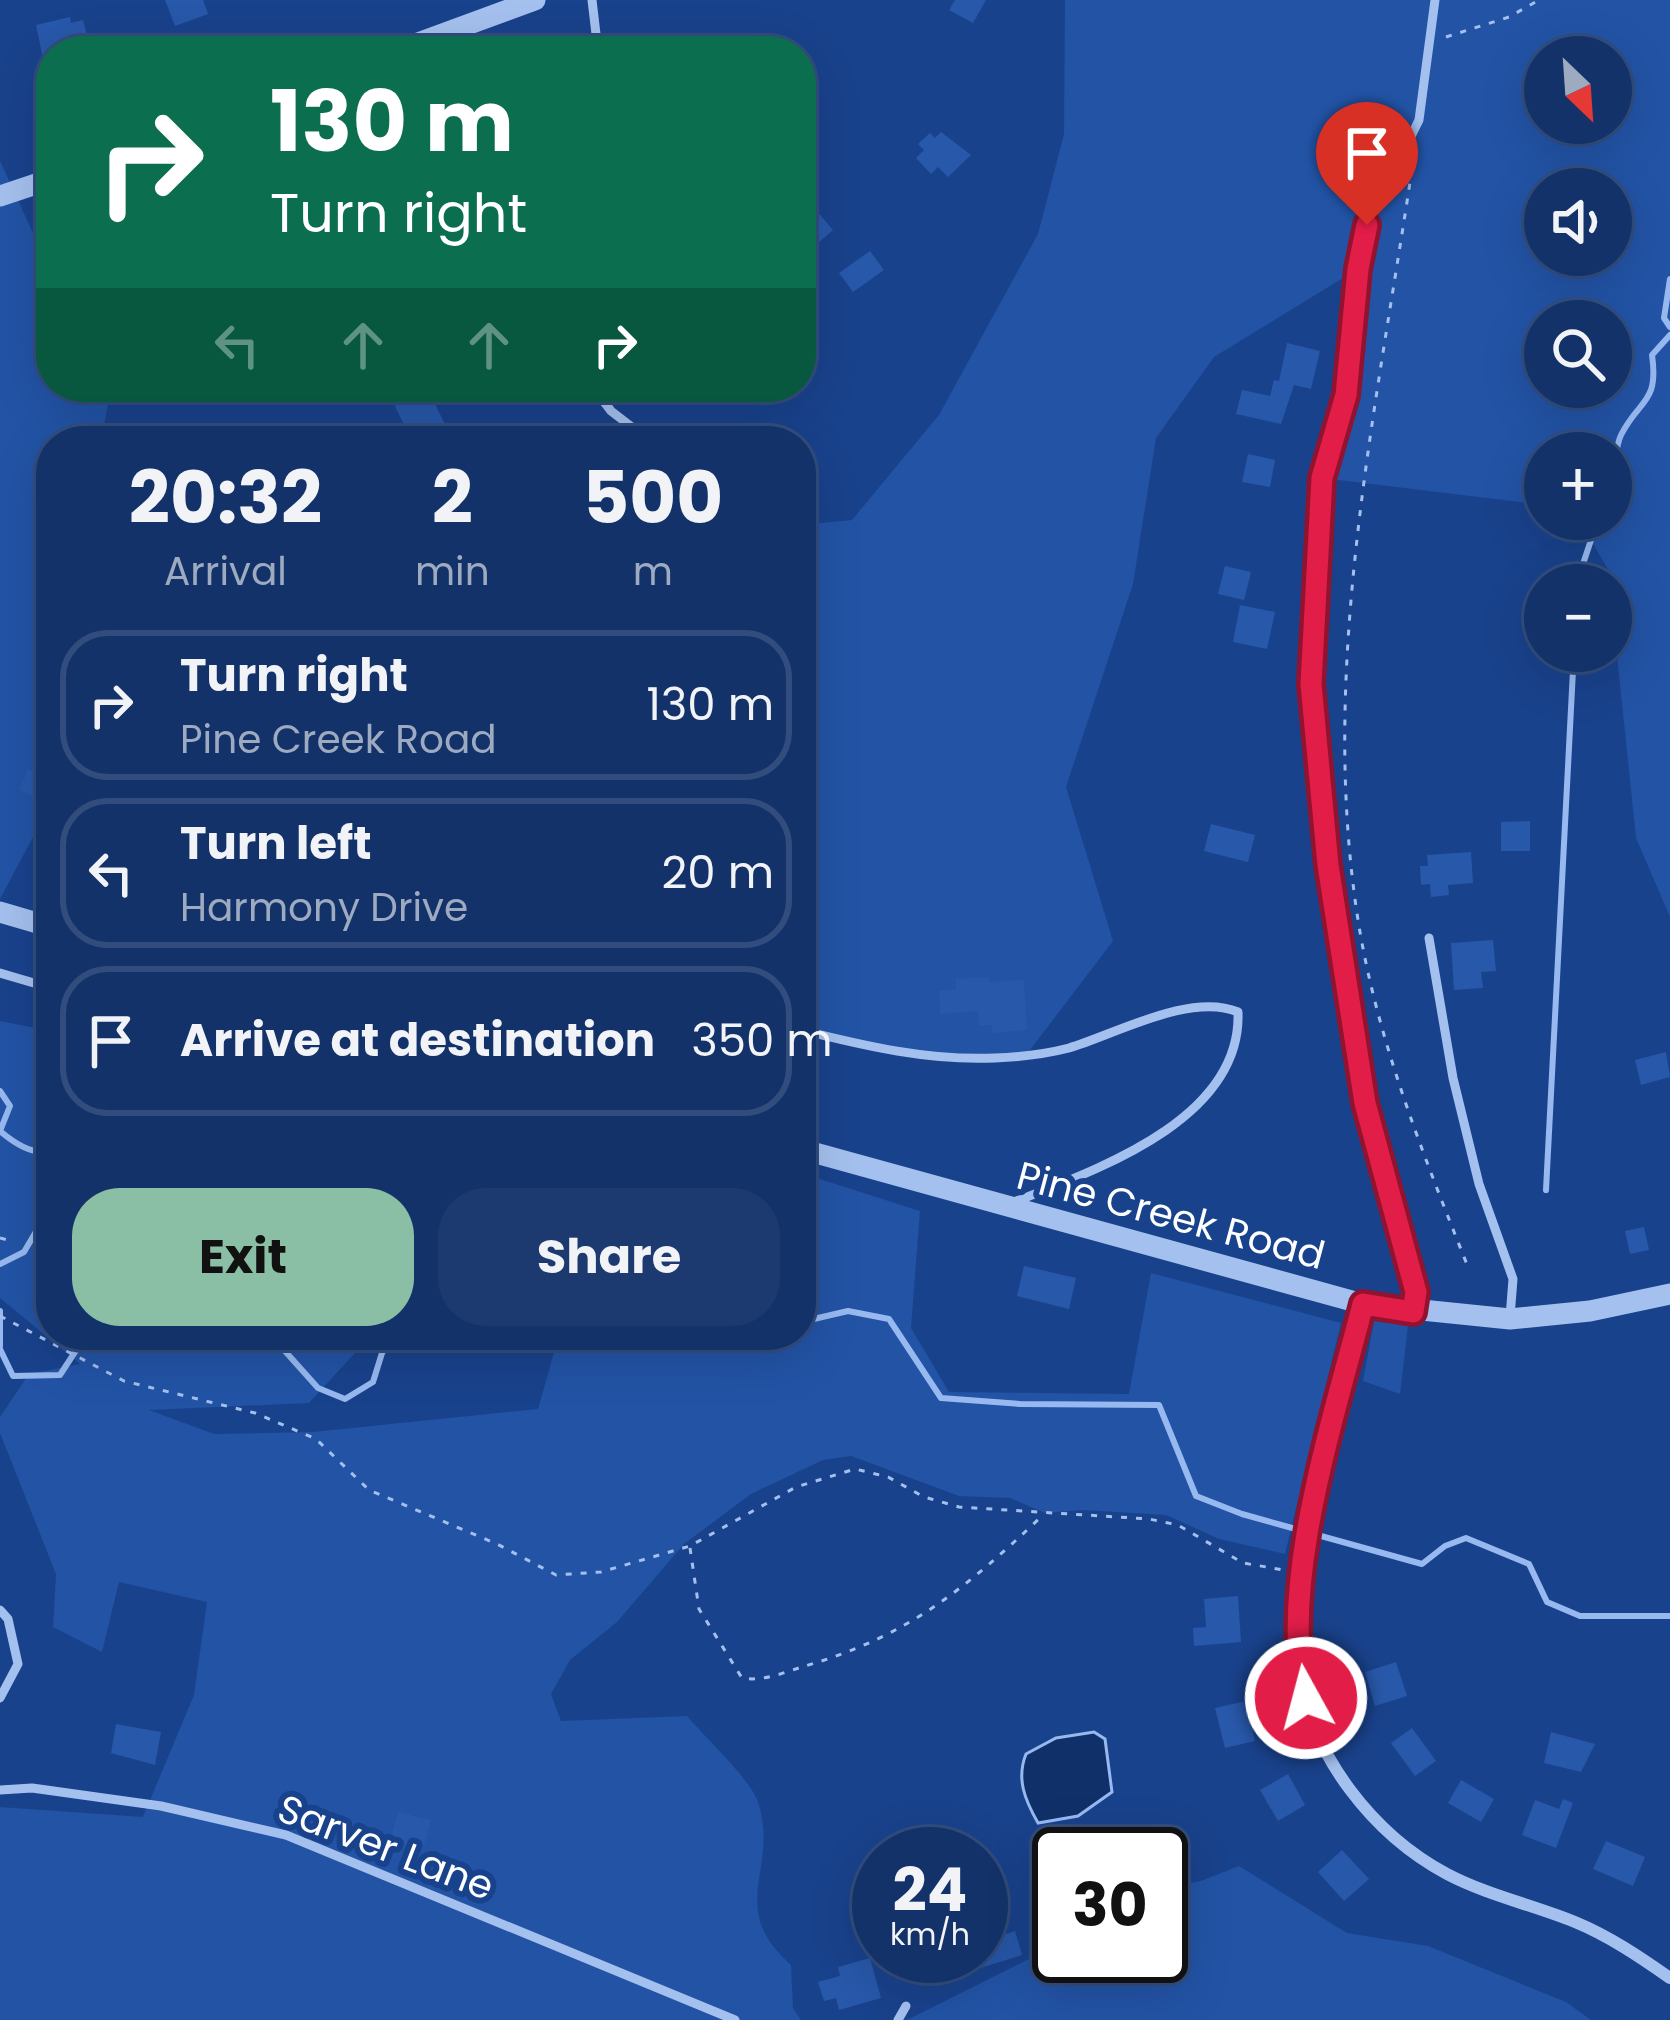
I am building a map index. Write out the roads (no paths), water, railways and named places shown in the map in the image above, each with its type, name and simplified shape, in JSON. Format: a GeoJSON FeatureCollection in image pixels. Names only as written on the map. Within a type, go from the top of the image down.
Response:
{"type":"FeatureCollection","features":[{"type":"Feature","properties":{"kind":"street"},"geometry":{"type":"LineString","coordinates":[[437,36],[535,0]]}},
{"type":"Feature","properties":{"kind":"street"},"geometry":{"type":"LineString","coordinates":[[0,196],[36,184]]}},
{"type":"Feature","properties":{"kind":"street"},"geometry":{"type":"LineString","coordinates":[[0,912],[36,923]]}},
{"type":"Feature","properties":{"kind":"street","name":"Pine Creek Road"},"geometry":{"type":"LineString","coordinates":[[816,1153],[1363,1304],[1510,1319],[1590,1311],[1670,1294]]}},
{"type":"Feature","properties":{"kind":"street"},"geometry":{"type":"LineString","coordinates":[[1363,1304],[1320,1478],[1298,1606],[1300,1674],[1312,1721],[1330,1759],[1378,1822],[1447,1874],[1578,1923],[1670,1978]]}},
{"type":"Feature","properties":{"kind":"lane"},"geometry":{"type":"LineString","coordinates":[[592,0],[596,36]]}},
{"type":"Feature","properties":{"kind":"lane"},"geometry":{"type":"LineString","coordinates":[[1413,1312],[1416,1292],[1365,1103],[1328,865],[1311,684],[1322,478],[1346,395],[1358,269],[1367,225],[1419,121],[1435,0]]}},
{"type":"Feature","properties":{"kind":"lane"},"geometry":{"type":"LineString","coordinates":[[604,402],[630,426]]}},
{"type":"Feature","properties":{"kind":"lane"},"geometry":{"type":"LineString","coordinates":[[1430,938],[1453,1078],[1479,1184],[1513,1279],[1510,1319]]}},
{"type":"Feature","properties":{"kind":"lane"},"geometry":{"type":"LineString","coordinates":[[0,973],[36,984]]}},
{"type":"Feature","properties":{"kind":"lane"},"geometry":{"type":"LineString","coordinates":[[816,1033],[894,1051],[998,1058],[1067,1048],[1124,1026],[1219,1004],[1238,1012],[1239,1039],[1188,1116],[1112,1164],[1003,1206]]}},
{"type":"Feature","properties":{"kind":"lane"},"geometry":{"type":"LineString","coordinates":[[0,1610],[8,1619],[18,1664],[0,1698]]}},
{"type":"Feature","properties":{"kind":"lane","name":"Sarver Lane"},"geometry":{"type":"LineString","coordinates":[[0,1790],[32,1788],[161,1806],[286,1835],[735,2020]]}},
{"type":"Feature","properties":{"kind":"lane"},"geometry":{"type":"LineString","coordinates":[[898,2020],[905,2006]]}},
{"type":"Feature","properties":{"kind":"waterway"},"geometry":{"type":"LineString","coordinates":[[1670,279],[1664,318],[1670,327]]}},
{"type":"Feature","properties":{"kind":"waterway"},"geometry":{"type":"LineString","coordinates":[[1623,432],[1650,392],[1652,355],[1670,335]]}},
{"type":"Feature","properties":{"kind":"waterway"},"geometry":{"type":"LineString","coordinates":[[1583,564],[1591,540]]}},
{"type":"Feature","properties":{"kind":"waterway"},"geometry":{"type":"LineString","coordinates":[[1546,1190],[1573,672]]}},
{"type":"Feature","properties":{"kind":"waterway"},"geometry":{"type":"LineString","coordinates":[[0,1091],[10,1106],[0,1131],[36,1151]]}},
{"type":"Feature","properties":{"kind":"waterway"},"geometry":{"type":"LineString","coordinates":[[0,1264],[24,1252],[36,1232]]}},
{"type":"Feature","properties":{"kind":"waterway"},"geometry":{"type":"LineString","coordinates":[[0,1311],[0,1346]]}},
{"type":"Feature","properties":{"kind":"waterway"},"geometry":{"type":"LineString","coordinates":[[816,1318],[848,1311],[889,1319],[941,1398],[1159,1405],[1196,1496],[1242,1514],[1422,1564],[1445,1546],[1466,1538],[1529,1564],[1547,1602],[1580,1616],[1670,1616]]}},
{"type":"Feature","properties":{"kind":"waterway"},"geometry":{"type":"LineString","coordinates":[[0,1349],[13,1376],[60,1375],[76,1350]]}},
{"type":"Feature","properties":{"kind":"waterway"},"geometry":{"type":"LineString","coordinates":[[284,1350],[318,1388],[345,1399],[373,1382],[384,1350]]}}]}
